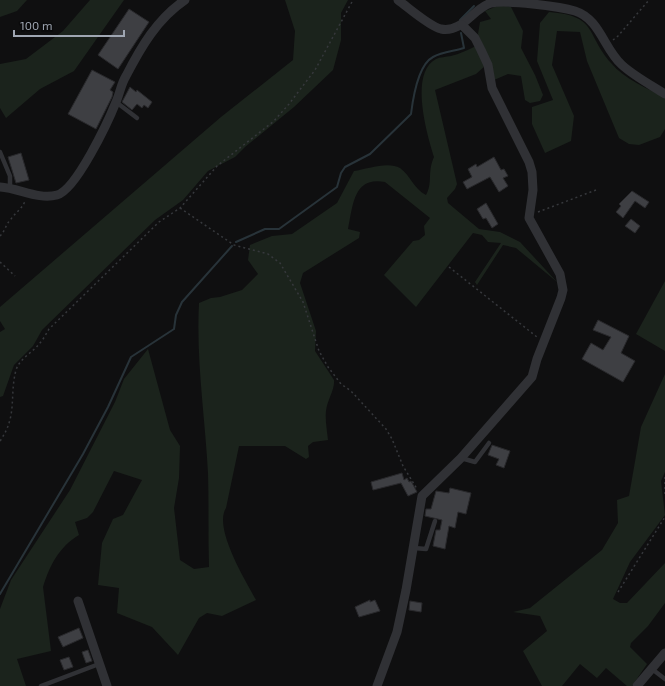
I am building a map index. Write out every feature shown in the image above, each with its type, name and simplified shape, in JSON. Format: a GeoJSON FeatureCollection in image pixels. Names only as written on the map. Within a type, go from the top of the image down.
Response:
{"type":"FeatureCollection","features":[{"type":"Feature","properties":{"kind":"street"},"geometry":{"type":"LineString","coordinates":[[0,187],[41,196],[56,195],[65,192],[102,134],[125,78],[151,32],[158,22],[173,8],[185,0]]}},
{"type":"Feature","properties":{"kind":"street"},"geometry":{"type":"LineString","coordinates":[[398,0],[438,28],[450,29],[462,25],[481,8],[490,3],[502,1],[567,9],[582,14],[594,25],[606,45],[622,65],[665,94]]}},
{"type":"Feature","properties":{"kind":"street"},"geometry":{"type":"LineString","coordinates":[[377,686],[397,632],[414,548],[422,496],[461,458],[532,377],[561,298],[563,285],[560,274],[529,218],[533,190],[532,172],[529,162],[492,88],[488,64],[484,55],[475,38],[462,25]]}},
{"type":"Feature","properties":{"kind":"street"},"geometry":{"type":"LineString","coordinates":[[78,601],[107,686]]}},
{"type":"Feature","properties":{"kind":"street"},"geometry":{"type":"LineString","coordinates":[[637,686],[665,653]]}},
{"type":"Feature","properties":{"kind":"lane"},"geometry":{"type":"LineString","coordinates":[[116,102],[137,118]]}},
{"type":"Feature","properties":{"kind":"lane"},"geometry":{"type":"LineString","coordinates":[[0,152],[10,176],[10,188]]}},
{"type":"Feature","properties":{"kind":"lane"},"geometry":{"type":"LineString","coordinates":[[461,458],[475,462],[489,443]]}},
{"type":"Feature","properties":{"kind":"lane"},"geometry":{"type":"LineString","coordinates":[[414,548],[426,549],[435,520]]}},
{"type":"Feature","properties":{"kind":"lane"},"geometry":{"type":"LineString","coordinates":[[41,686],[99,664]]}},
{"type":"Feature","properties":{"kind":"lane"},"geometry":{"type":"LineString","coordinates":[[652,669],[665,679]]}},
{"type":"Feature","properties":{"kind":"path"},"geometry":{"type":"LineString","coordinates":[[0,441],[7,430],[11,418],[16,369],[21,361],[39,344],[49,329],[158,222],[180,208],[217,166],[274,121],[289,104],[314,70],[353,0]]}},
{"type":"Feature","properties":{"kind":"path"},"geometry":{"type":"LineString","coordinates":[[606,45],[618,36],[649,0]]}},
{"type":"Feature","properties":{"kind":"path"},"geometry":{"type":"LineString","coordinates":[[529,214],[546,210],[596,190]]}},
{"type":"Feature","properties":{"kind":"path"},"geometry":{"type":"LineString","coordinates":[[0,236],[7,228],[9,220],[23,207],[26,192]]}},
{"type":"Feature","properties":{"kind":"path"},"geometry":{"type":"LineString","coordinates":[[180,208],[234,245],[268,254],[280,263],[303,302],[318,351],[341,384],[351,391],[386,429],[392,439],[402,466],[422,496]]}},
{"type":"Feature","properties":{"kind":"path"},"geometry":{"type":"LineString","coordinates":[[0,262],[15,276]]}},
{"type":"Feature","properties":{"kind":"path"},"geometry":{"type":"LineString","coordinates":[[449,267],[544,342]]}},
{"type":"Feature","properties":{"kind":"path"},"geometry":{"type":"LineString","coordinates":[[665,477],[665,495]]}},
{"type":"Feature","properties":{"kind":"path"},"geometry":{"type":"LineString","coordinates":[[618,592],[665,517]]}},
{"type":"Feature","properties":{"kind":"shaded area"},"geometry":{"type":"Polygon","coordinates":[[[0,0],[27,0],[17,11],[0,17],[0,0]]]}},
{"type":"Feature","properties":{"kind":"shaded area"},"geometry":{"type":"Polygon","coordinates":[[[90,0],[124,0],[74,71],[40,89],[6,118],[0,108],[0,64],[26,59],[63,31],[90,0]]]}},
{"type":"Feature","properties":{"kind":"shaded area"},"geometry":{"type":"Polygon","coordinates":[[[285,0],[348,0],[341,13],[341,40],[333,70],[294,107],[235,157],[208,171],[183,200],[155,220],[42,330],[33,346],[14,365],[3,396],[0,397],[0,332],[5,329],[0,321],[0,307],[221,117],[293,60],[295,31],[285,0]]]}},
{"type":"Feature","properties":{"kind":"shaded area"},"geometry":{"type":"Polygon","coordinates":[[[500,5],[511,7],[523,31],[521,48],[535,75],[543,95],[540,101],[530,103],[525,100],[521,76],[508,74],[494,80],[490,61],[478,34],[480,22],[491,19],[485,11],[500,5]]]}},
{"type":"Feature","properties":{"kind":"shaded area"},"geometry":{"type":"Polygon","coordinates":[[[549,12],[576,17],[583,22],[589,28],[603,52],[616,69],[636,83],[665,98],[665,129],[660,137],[639,145],[629,144],[619,138],[587,61],[580,32],[557,31],[552,65],[574,116],[571,141],[545,153],[532,124],[532,107],[553,100],[537,61],[540,23],[549,12]]]}},
{"type":"Feature","properties":{"kind":"shaded area"},"geometry":{"type":"Polygon","coordinates":[[[476,46],[485,66],[476,74],[435,90],[457,184],[455,189],[447,198],[448,203],[479,229],[500,232],[520,242],[557,282],[516,248],[503,245],[477,285],[475,282],[501,243],[488,242],[482,235],[473,233],[416,307],[384,275],[413,241],[419,240],[425,235],[424,226],[430,218],[385,182],[374,181],[366,184],[361,188],[353,202],[348,229],[360,232],[359,238],[303,273],[300,283],[316,331],[315,351],[334,380],[326,411],[328,440],[313,442],[308,446],[309,457],[306,459],[285,446],[239,446],[223,517],[224,528],[232,554],[256,600],[222,616],[207,613],[199,618],[178,655],[152,627],[117,613],[119,588],[98,585],[102,543],[113,519],[123,515],[142,480],[114,471],[93,512],[87,518],[75,522],[79,535],[66,545],[56,557],[43,587],[51,651],[17,659],[26,686],[0,686],[0,609],[11,580],[70,490],[115,402],[124,379],[148,349],[170,430],[180,446],[179,478],[174,508],[180,560],[194,569],[209,567],[208,473],[200,367],[198,325],[199,303],[211,298],[220,297],[242,290],[258,274],[248,260],[250,245],[272,236],[292,234],[337,203],[354,171],[384,165],[395,166],[400,168],[418,189],[426,195],[434,157],[424,120],[422,105],[423,77],[428,66],[436,59],[451,56],[476,46]]]}},
{"type":"Feature","properties":{"kind":"shaded area"},"geometry":{"type":"Polygon","coordinates":[[[665,281],[665,351],[636,334],[665,281]]]}},
{"type":"Feature","properties":{"kind":"shaded area"},"geometry":{"type":"Polygon","coordinates":[[[665,374],[665,472],[661,481],[665,515],[630,562],[613,599],[620,603],[627,603],[665,563],[665,603],[648,626],[631,643],[630,647],[647,664],[632,686],[627,686],[606,668],[597,678],[580,664],[562,686],[542,686],[523,651],[547,631],[540,616],[513,612],[530,608],[602,550],[618,523],[617,500],[629,496],[641,427],[665,374]]]}},
{"type":"Feature","properties":{"kind":"building"},"geometry":{"type":"Polygon","coordinates":[[[129,9],[149,22],[118,69],[98,55],[129,9]]]}},
{"type":"Feature","properties":{"kind":"building"},"geometry":{"type":"Polygon","coordinates":[[[92,70],[115,82],[110,90],[113,92],[112,97],[96,129],[68,114],[92,70]]]}},
{"type":"Feature","properties":{"kind":"building"},"geometry":{"type":"Polygon","coordinates":[[[130,87],[136,92],[137,90],[152,102],[148,108],[144,105],[142,108],[137,104],[132,110],[122,102],[130,87]]]}},
{"type":"Feature","properties":{"kind":"building"},"geometry":{"type":"Polygon","coordinates":[[[21,153],[29,180],[16,183],[8,157],[21,153]]]}},
{"type":"Feature","properties":{"kind":"building"},"geometry":{"type":"Polygon","coordinates":[[[494,157],[501,170],[504,169],[508,176],[503,178],[508,186],[499,192],[490,177],[467,189],[463,182],[472,177],[468,169],[476,164],[477,167],[494,157]]]}},
{"type":"Feature","properties":{"kind":"building"},"geometry":{"type":"Polygon","coordinates":[[[632,191],[649,202],[645,208],[635,201],[623,218],[616,212],[621,206],[619,204],[632,191]]]}},
{"type":"Feature","properties":{"kind":"building"},"geometry":{"type":"Polygon","coordinates":[[[486,203],[498,224],[492,228],[486,218],[483,219],[477,209],[486,203]]]}},
{"type":"Feature","properties":{"kind":"building"},"geometry":{"type":"Polygon","coordinates":[[[631,219],[640,226],[635,233],[625,226],[631,219]]]}},
{"type":"Feature","properties":{"kind":"building"},"geometry":{"type":"Polygon","coordinates":[[[598,320],[629,336],[621,353],[635,361],[623,382],[582,359],[591,343],[603,350],[611,337],[593,330],[598,320]]]}},
{"type":"Feature","properties":{"kind":"building"},"geometry":{"type":"Polygon","coordinates":[[[492,445],[510,451],[504,468],[496,465],[499,459],[488,455],[492,445]]]}},
{"type":"Feature","properties":{"kind":"building"},"geometry":{"type":"Polygon","coordinates":[[[402,473],[404,480],[407,478],[409,482],[411,481],[417,492],[408,496],[401,483],[373,490],[371,482],[402,473]]]}},
{"type":"Feature","properties":{"kind":"building"},"geometry":{"type":"Polygon","coordinates":[[[450,488],[471,493],[466,514],[458,512],[455,528],[449,526],[445,549],[433,546],[436,530],[440,530],[442,520],[425,516],[426,509],[431,509],[436,491],[449,493],[450,488]]]}},
{"type":"Feature","properties":{"kind":"building"},"geometry":{"type":"Polygon","coordinates":[[[370,600],[370,602],[375,600],[380,611],[359,617],[355,607],[370,600]]]}},
{"type":"Feature","properties":{"kind":"building"},"geometry":{"type":"Polygon","coordinates":[[[410,601],[422,603],[421,612],[409,610],[410,601]]]}},
{"type":"Feature","properties":{"kind":"building"},"geometry":{"type":"Polygon","coordinates":[[[79,628],[83,638],[63,647],[58,637],[79,628]]]}},
{"type":"Feature","properties":{"kind":"building"},"geometry":{"type":"Polygon","coordinates":[[[88,650],[92,661],[86,663],[82,652],[88,650]]]}},
{"type":"Feature","properties":{"kind":"building"},"geometry":{"type":"Polygon","coordinates":[[[69,657],[73,667],[64,670],[60,660],[69,657]]]}},
{"type":"Feature","properties":{"kind":"waterway"},"geometry":{"type":"LineString","coordinates":[[460,20],[474,6]]}},
{"type":"Feature","properties":{"kind":"waterway"},"geometry":{"type":"LineString","coordinates":[[236,242],[265,229],[279,229],[337,187],[341,173],[345,167],[370,154],[411,114],[417,82],[424,67],[428,61],[437,55],[464,48],[461,33]]}},
{"type":"Feature","properties":{"kind":"waterway"},"geometry":{"type":"LineString","coordinates":[[0,594],[83,454],[108,407],[131,357],[174,329],[176,315],[182,302],[232,246]]}}]}
